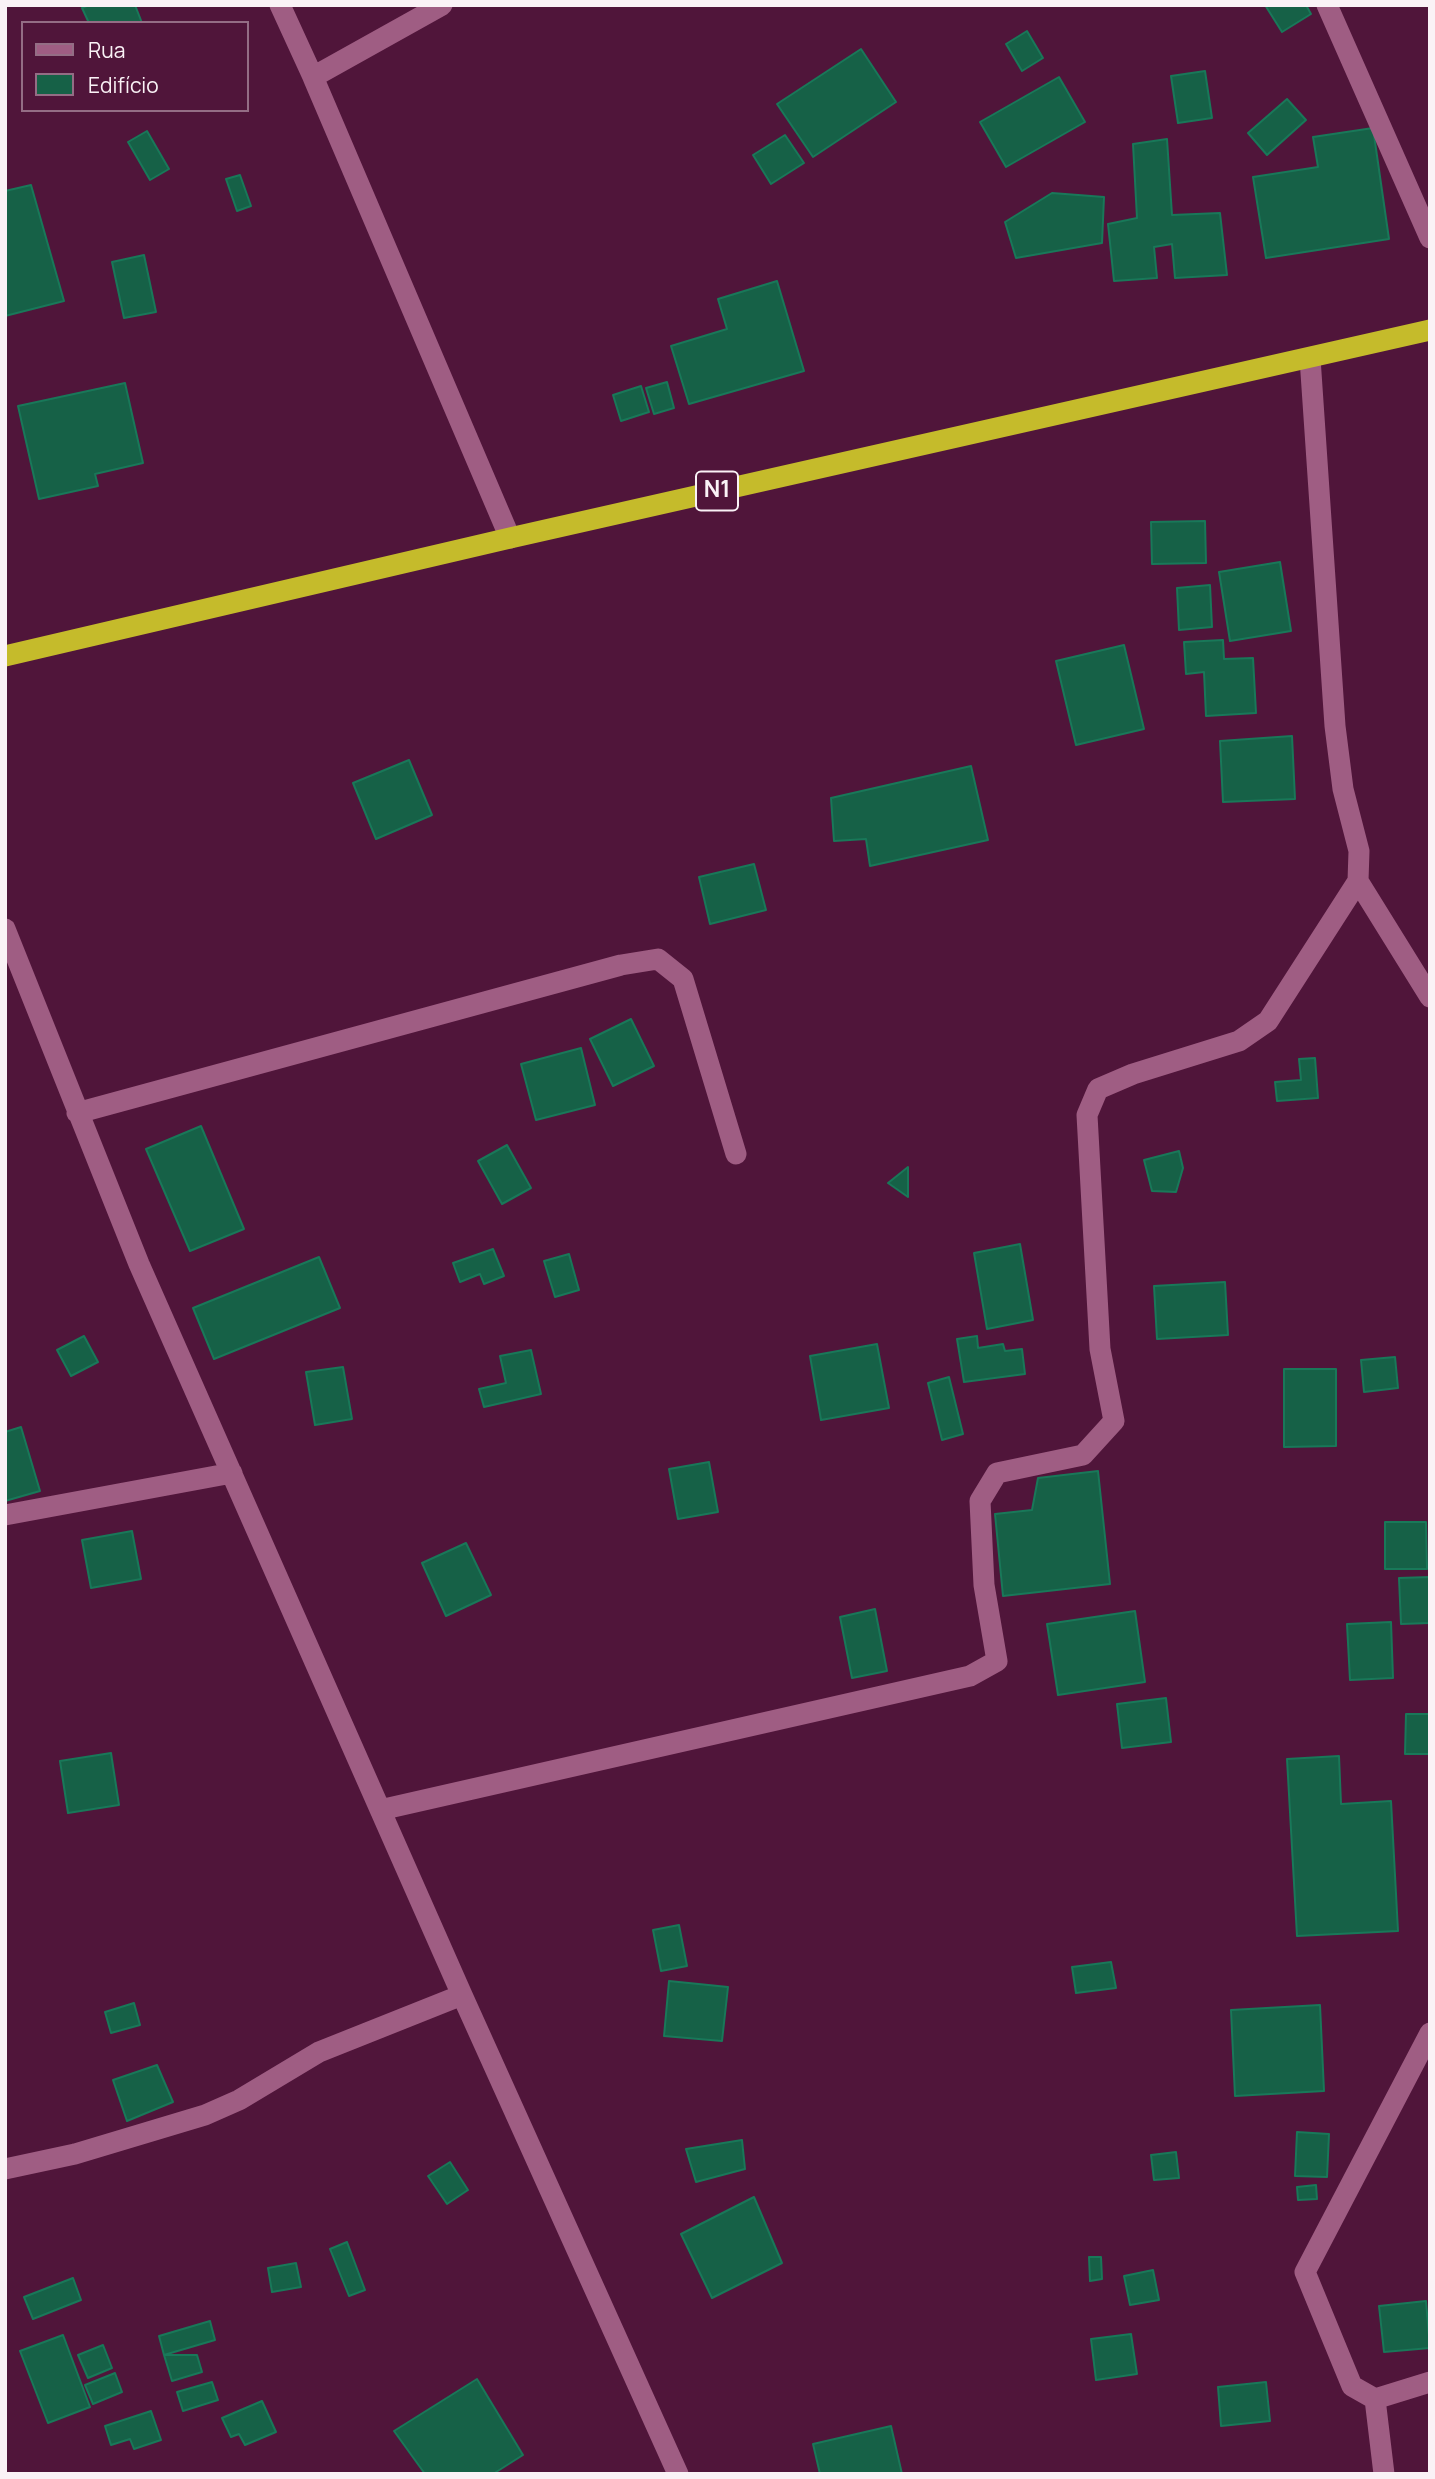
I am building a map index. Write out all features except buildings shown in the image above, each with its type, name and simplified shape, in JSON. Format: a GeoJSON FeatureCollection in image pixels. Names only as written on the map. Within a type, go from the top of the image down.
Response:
{"type":"FeatureCollection","features":[{"type":"Feature","properties":{"kind":"highway","name":"N1"},"geometry":{"type":"LineString","coordinates":[[5,656],[510,538],[1430,330]]}},
{"type":"Feature","properties":{"kind":"street"},"geometry":{"type":"LineString","coordinates":[[280,5],[313,76],[510,538]]}},
{"type":"Feature","properties":{"kind":"street"},"geometry":{"type":"LineString","coordinates":[[313,76],[442,5]]}},
{"type":"Feature","properties":{"kind":"street"},"geometry":{"type":"LineString","coordinates":[[1327,5],[1430,238]]}},
{"type":"Feature","properties":{"kind":"street"},"geometry":{"type":"LineString","coordinates":[[380,1810],[970,1676],[997,1661],[984,1585],[979,1501],[997,1473],[1083,1455],[1114,1421],[1100,1349],[1087,1115],[1098,1090],[1133,1074],[1239,1041],[1268,1021],[1358,881],[1359,851],[1343,789],[1335,726],[1310,358]]}},
{"type":"Feature","properties":{"kind":"street"},"geometry":{"type":"LineString","coordinates":[[1358,881],[1430,997]]}},
{"type":"Feature","properties":{"kind":"street"},"geometry":{"type":"LineString","coordinates":[[5,929],[139,1264],[461,1995],[678,2474]]}},
{"type":"Feature","properties":{"kind":"street"},"geometry":{"type":"LineString","coordinates":[[77,1113],[621,965],[658,959],[683,979],[736,1154]]}},
{"type":"Feature","properties":{"kind":"street"},"geometry":{"type":"LineString","coordinates":[[5,1515],[232,1473]]}},
{"type":"Feature","properties":{"kind":"street"},"geometry":{"type":"LineString","coordinates":[[5,2169],[75,2154],[205,2115],[239,2100],[318,2052],[461,1995]]}},
{"type":"Feature","properties":{"kind":"street"},"geometry":{"type":"LineString","coordinates":[[1430,2033],[1305,2272],[1352,2386],[1375,2399],[1430,2382]]}},
{"type":"Feature","properties":{"kind":"street"},"geometry":{"type":"LineString","coordinates":[[1375,2399],[1384,2474]]}}]}
